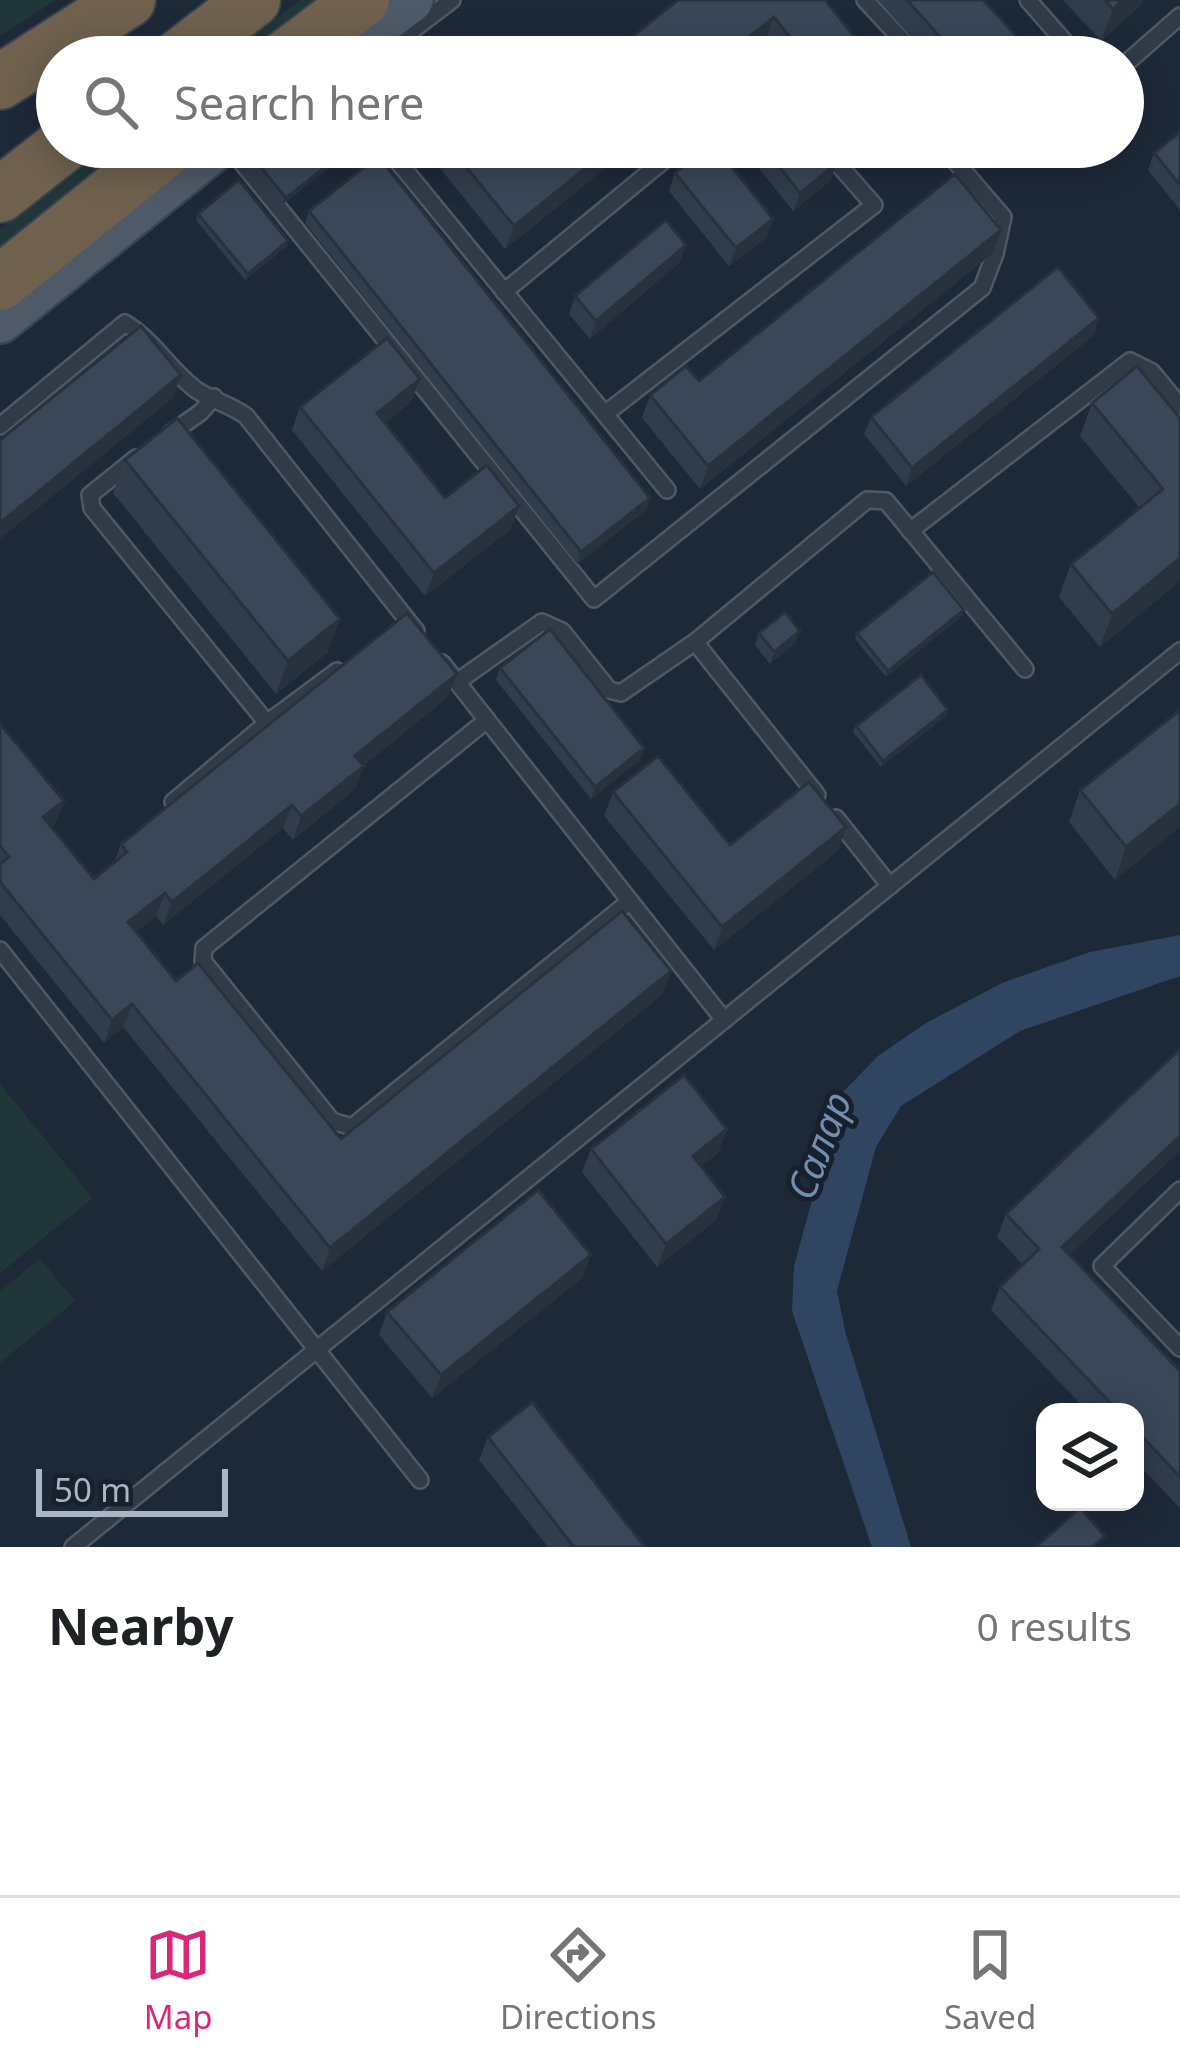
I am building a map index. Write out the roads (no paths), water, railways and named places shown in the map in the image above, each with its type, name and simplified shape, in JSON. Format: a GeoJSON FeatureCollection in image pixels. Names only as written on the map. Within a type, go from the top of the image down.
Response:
{"type":"FeatureCollection","features":[{"type":"Feature","properties":{"kind":"highway"},"geometry":{"type":"LineString","coordinates":[[72,36],[128,0]]}},
{"type":"Feature","properties":{"kind":"highway"},"geometry":{"type":"LineString","coordinates":[[107,36],[153,0]]}},
{"type":"Feature","properties":{"kind":"highway"},"geometry":{"type":"LineString","coordinates":[[206,36],[253,0]]}},
{"type":"Feature","properties":{"kind":"highway"},"geometry":{"type":"LineString","coordinates":[[0,82],[36,59]]}},
{"type":"Feature","properties":{"kind":"highway"},"geometry":{"type":"LineString","coordinates":[[0,120],[36,92]]}},
{"type":"Feature","properties":{"kind":"highway"},"geometry":{"type":"LineString","coordinates":[[0,196],[36,167]]}},
{"type":"Feature","properties":{"kind":"highway"},"geometry":{"type":"LineString","coordinates":[[0,283],[144,168]]}},
{"type":"Feature","properties":{"kind":"main road"},"geometry":{"type":"LineString","coordinates":[[351,36],[410,0]]}},
{"type":"Feature","properties":{"kind":"main road"},"geometry":{"type":"LineString","coordinates":[[0,320],[189,168]]}},
{"type":"Feature","properties":{"kind":"lane"},"geometry":{"type":"LineString","coordinates":[[358,36],[452,0]]}},
{"type":"Feature","properties":{"kind":"lane"},"geometry":{"type":"LineString","coordinates":[[865,0],[898,36]]}},
{"type":"Feature","properties":{"kind":"lane"},"geometry":{"type":"LineString","coordinates":[[1028,0],[1060,36]]}},
{"type":"Feature","properties":{"kind":"lane"},"geometry":{"type":"LineString","coordinates":[[1144,48],[1180,16]]}},
{"type":"Feature","properties":{"kind":"lane"},"geometry":{"type":"LineString","coordinates":[[246,168],[594,599],[982,288],[1003,217],[961,168]]}},
{"type":"Feature","properties":{"kind":"lane"},"geometry":{"type":"LineString","coordinates":[[403,168],[667,490]]}},
{"type":"Feature","properties":{"kind":"lane"},"geometry":{"type":"LineString","coordinates":[[504,292],[655,168]]}},
{"type":"Feature","properties":{"kind":"lane"},"geometry":{"type":"LineString","coordinates":[[605,414],[874,205],[841,168]]}},
{"type":"Feature","properties":{"kind":"lane"},"geometry":{"type":"LineString","coordinates":[[0,426],[125,323],[143,334],[198,392],[246,416],[724,1020]]}},
{"type":"Feature","properties":{"kind":"lane"},"geometry":{"type":"LineString","coordinates":[[910,531],[1130,361],[1152,372],[1180,406]]}},
{"type":"Feature","properties":{"kind":"lane"},"geometry":{"type":"LineString","coordinates":[[162,440],[214,398]]}},
{"type":"Feature","properties":{"kind":"lane"},"geometry":{"type":"LineString","coordinates":[[142,453],[89,494],[92,508],[267,723]]}},
{"type":"Feature","properties":{"kind":"lane"},"geometry":{"type":"LineString","coordinates":[[457,682],[542,622],[562,631],[609,690],[621,693],[695,642],[867,500],[886,501],[1025,669]]}},
{"type":"Feature","properties":{"kind":"lane"},"geometry":{"type":"LineString","coordinates":[[387,631],[405,617]]}},
{"type":"Feature","properties":{"kind":"lane"},"geometry":{"type":"LineString","coordinates":[[695,642],[890,886]]}},
{"type":"Feature","properties":{"kind":"lane"},"geometry":{"type":"LineString","coordinates":[[73,1547],[1180,652]]}},
{"type":"Feature","properties":{"kind":"lane"},"geometry":{"type":"LineString","coordinates":[[166,808],[351,659]]}},
{"type":"Feature","properties":{"kind":"lane"},"geometry":{"type":"LineString","coordinates":[[487,720],[205,948],[202,961],[332,1121],[352,1127],[630,901]]}},
{"type":"Feature","properties":{"kind":"lane"},"geometry":{"type":"LineString","coordinates":[[0,950],[420,1480]]}},
{"type":"Feature","properties":{"kind":"lane"},"geometry":{"type":"LineString","coordinates":[[1180,1190],[1102,1266],[1180,1348]]}},
{"type":"Feature","properties":{"kind":"water","name":"Салар"},"geometry":{"type":"Polygon","coordinates":[[[1180,935],[1180,976],[1020,1031],[901,1106],[876,1147],[837,1291],[911,1547],[872,1547],[792,1311],[794,1266],[841,1094],[878,1056],[926,1023],[1002,983],[1090,952],[1180,935]]]}}]}
